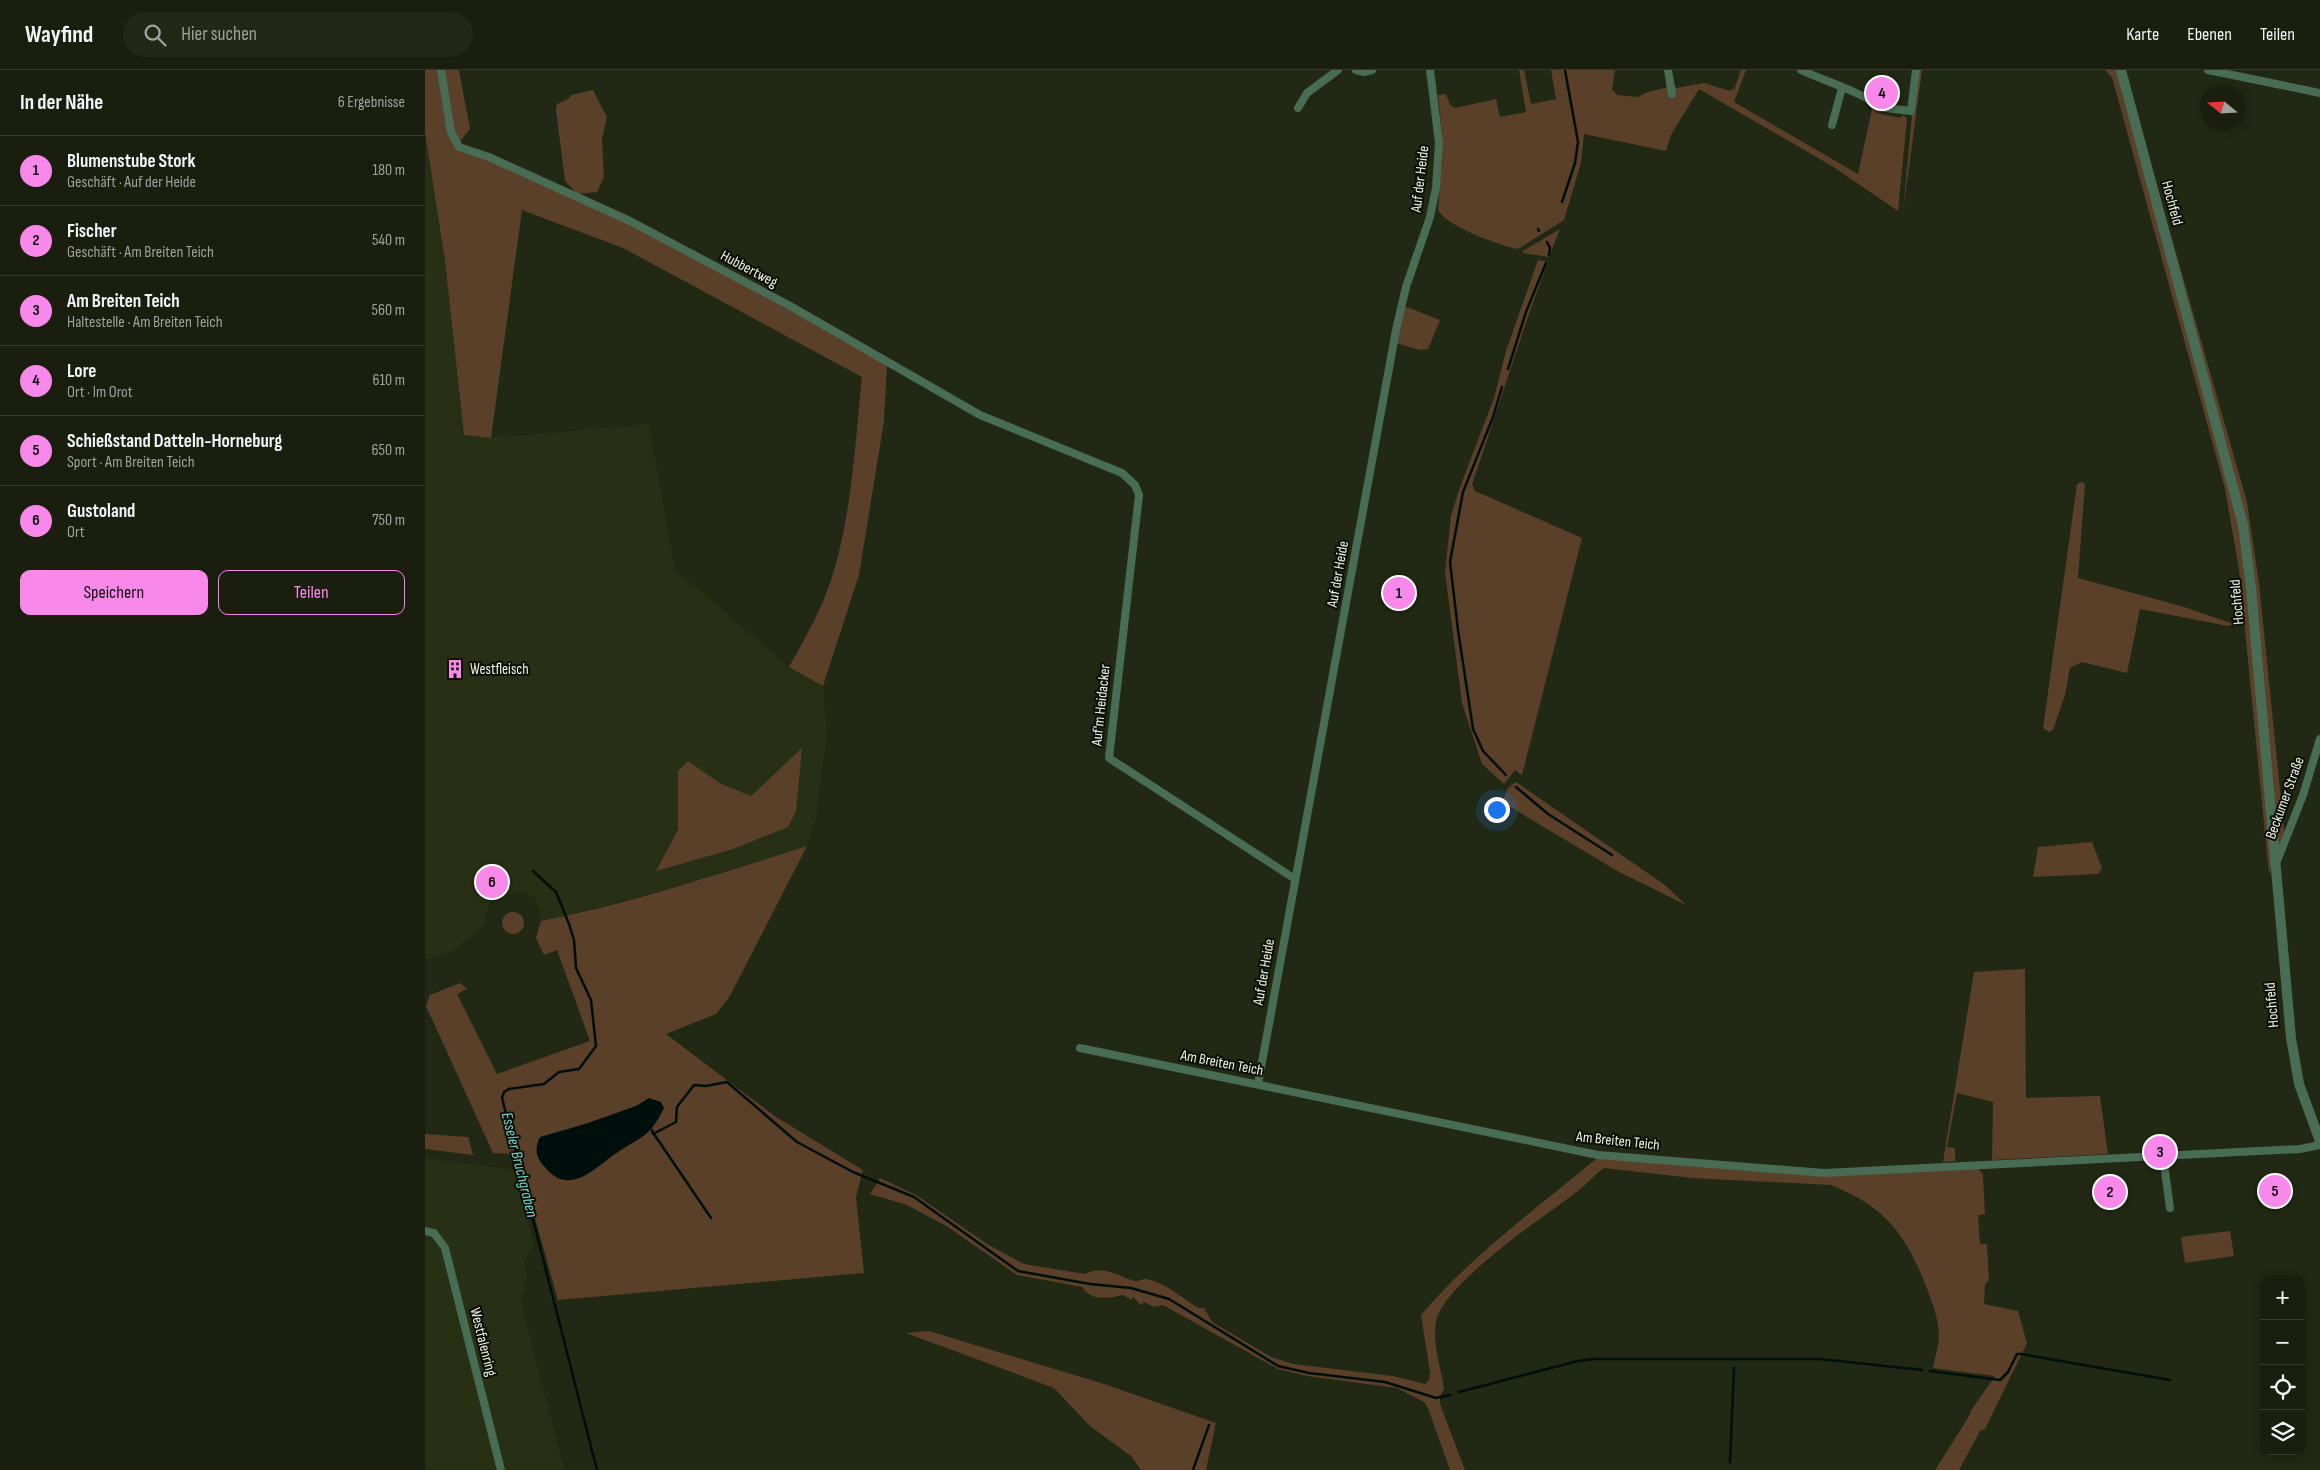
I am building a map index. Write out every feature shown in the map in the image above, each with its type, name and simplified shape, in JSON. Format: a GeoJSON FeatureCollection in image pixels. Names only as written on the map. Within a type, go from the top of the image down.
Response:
{"type":"FeatureCollection","features":[{"type":"Feature","properties":{"kind":"street","name":"Hubbertweg"},"geometry":{"type":"LineString","coordinates":[[441,70],[451,132],[459,147],[489,157],[630,221],[792,307],[875,354],[945,397],[980,415],[1092,460]]}},
{"type":"Feature","properties":{"kind":"street"},"geometry":{"type":"LineString","coordinates":[[1298,108],[1307,93],[1337,70]]}},
{"type":"Feature","properties":{"kind":"street"},"geometry":{"type":"LineString","coordinates":[[1356,70],[1364,72],[1372,70]]}},
{"type":"Feature","properties":{"kind":"street","name":"Auf der Heide"},"geometry":{"type":"LineString","coordinates":[[1258,1084],[1396,330],[1406,287],[1430,217],[1436,188],[1439,143],[1430,70]]}},
{"type":"Feature","properties":{"kind":"street"},"geometry":{"type":"LineString","coordinates":[[1668,70],[1672,94]]}},
{"type":"Feature","properties":{"kind":"street"},"geometry":{"type":"LineString","coordinates":[[1801,70],[1863,95],[1874,101],[1879,107],[1911,111],[1916,70]]}},
{"type":"Feature","properties":{"kind":"street","name":"Hochfeld"},"geometry":{"type":"LineString","coordinates":[[2121,70],[2241,515],[2251,588],[2287,1005],[2295,1069],[2320,1143]]}},
{"type":"Feature","properties":{"kind":"street"},"geometry":{"type":"LineString","coordinates":[[2208,70],[2320,93]]}},
{"type":"Feature","properties":{"kind":"street"},"geometry":{"type":"LineString","coordinates":[[1832,126],[1842,88]]}},
{"type":"Feature","properties":{"kind":"street","name":"Auf'm Heidacker"},"geometry":{"type":"LineString","coordinates":[[1092,460],[1127,477],[1135,484],[1139,495],[1109,758],[1295,879]]}},
{"type":"Feature","properties":{"kind":"street","name":"Beckumer Straße"},"geometry":{"type":"LineString","coordinates":[[2275,866],[2303,795],[2320,739]]}},
{"type":"Feature","properties":{"kind":"street","name":"Am Breiten Teich"},"geometry":{"type":"LineString","coordinates":[[1080,1048],[1598,1155],[1824,1173],[2300,1149],[2320,1143]]}},
{"type":"Feature","properties":{"kind":"street"},"geometry":{"type":"LineString","coordinates":[[2163,1156],[2170,1208]]}},
{"type":"Feature","properties":{"kind":"street","name":"Westfalenring"},"geometry":{"type":"LineString","coordinates":[[425,1231],[434,1233],[445,1248],[501,1470]]}},
{"type":"Feature","properties":{"kind":"shaded area"},"geometry":{"type":"Polygon","coordinates":[[[425,70],[459,70],[470,129],[461,140],[459,151],[534,178],[583,201],[742,284],[887,365],[884,421],[859,575],[823,686],[789,667],[813,623],[832,577],[839,553],[852,478],[862,377],[623,248],[522,210],[491,438],[464,435],[445,261],[425,132],[425,70]]]}},
{"type":"Feature","properties":{"kind":"shaded area"},"geometry":{"type":"Polygon","coordinates":[[[1519,70],[1524,70],[1531,104],[1556,99],[1551,70],[1615,70],[1612,89],[1617,95],[1638,97],[1645,93],[1675,85],[1676,88],[1704,83],[1730,91],[1731,89],[1734,90],[1741,70],[1746,70],[1734,102],[1858,174],[1872,109],[1878,113],[1900,118],[1904,115],[1907,119],[1898,211],[1832,166],[1699,89],[1671,135],[1666,151],[1584,134],[1581,163],[1564,220],[1518,249],[1487,240],[1462,229],[1443,216],[1438,210],[1443,144],[1438,95],[1446,94],[1450,105],[1455,108],[1496,99],[1500,117],[1526,112],[1519,70]]]}},
{"type":"Feature","properties":{"kind":"shaded area"},"geometry":{"type":"Polygon","coordinates":[[[1919,70],[1922,70],[1903,212],[1912,114],[1915,114],[1919,70]]]}},
{"type":"Feature","properties":{"kind":"shaded area"},"geometry":{"type":"Polygon","coordinates":[[[2105,70],[2124,70],[2247,502],[2259,583],[2285,839],[2269,874],[2239,569],[2225,489],[2112,77],[2105,70]]]}},
{"type":"Feature","properties":{"kind":"shaded area"},"geometry":{"type":"Polygon","coordinates":[[[593,90],[607,117],[602,139],[604,177],[597,192],[577,194],[565,181],[556,110],[557,104],[568,99],[571,95],[593,90]]]}},
{"type":"Feature","properties":{"kind":"shaded area"},"geometry":{"type":"Polygon","coordinates":[[[425,132],[445,261],[464,435],[491,438],[649,424],[675,569],[789,667],[823,686],[827,734],[816,817],[807,846],[702,880],[541,921],[536,899],[521,891],[490,901],[482,929],[451,952],[425,960],[425,132]]]}},
{"type":"Feature","properties":{"kind":"shaded area"},"geometry":{"type":"Polygon","coordinates":[[[1560,229],[1549,257],[1523,253],[1523,251],[1560,229]]]}},
{"type":"Feature","properties":{"kind":"shaded area"},"geometry":{"type":"Polygon","coordinates":[[[1538,260],[1548,262],[1472,484],[1475,491],[1582,538],[1522,775],[1515,770],[1504,784],[1482,764],[1462,703],[1445,572],[1451,516],[1494,398],[1506,351],[1538,260]]]}},
{"type":"Feature","properties":{"kind":"shaded area"},"geometry":{"type":"Polygon","coordinates":[[[1404,306],[1440,320],[1428,349],[1420,350],[1396,343],[1404,306]]]}},
{"type":"Feature","properties":{"kind":"shaded area"},"geometry":{"type":"Polygon","coordinates":[[[2081,482],[2085,484],[2078,578],[2181,606],[2234,624],[2228,626],[2140,609],[2127,673],[2082,662],[2070,668],[2065,695],[2053,730],[2049,732],[2043,728],[2077,484],[2081,482]]]}},
{"type":"Feature","properties":{"kind":"shaded area"},"geometry":{"type":"Polygon","coordinates":[[[802,748],[796,811],[788,827],[733,849],[656,871],[678,830],[678,771],[688,761],[721,784],[751,796],[802,748]]]}},
{"type":"Feature","properties":{"kind":"shaded area"},"geometry":{"type":"Polygon","coordinates":[[[1516,782],[1665,885],[1686,905],[1619,872],[1502,802],[1508,788],[1516,782]]]}},
{"type":"Feature","properties":{"kind":"shaded area"},"geometry":{"type":"Polygon","coordinates":[[[2092,842],[2102,868],[2098,874],[2033,877],[2038,847],[2092,842]]]}},
{"type":"Feature","properties":{"kind":"shaded area"},"geometry":{"type":"Polygon","coordinates":[[[807,846],[730,996],[716,1014],[666,1034],[776,1117],[863,1170],[856,1197],[864,1273],[558,1300],[517,1154],[493,1153],[426,1006],[430,995],[460,983],[467,989],[457,994],[497,1074],[590,1041],[557,950],[544,955],[536,938],[541,921],[642,897],[807,846]]]}},
{"type":"Feature","properties":{"kind":"shaded area"},"geometry":{"type":"Polygon","coordinates":[[[513,912],[523,919],[524,923],[517,933],[513,934],[503,927],[502,923],[509,913],[513,912]]]}},
{"type":"Feature","properties":{"kind":"shaded area"},"geometry":{"type":"Polygon","coordinates":[[[2025,969],[2026,1098],[2100,1096],[2108,1154],[1992,1160],[1993,1102],[1957,1093],[1947,1147],[1955,1148],[1955,1161],[1943,1162],[1974,972],[2025,969]]]}},
{"type":"Feature","properties":{"kind":"shaded area"},"geometry":{"type":"Polygon","coordinates":[[[649,1098],[661,1102],[664,1108],[654,1125],[645,1135],[591,1172],[572,1180],[562,1180],[553,1175],[538,1158],[537,1144],[540,1137],[636,1106],[649,1098]]]}},
{"type":"Feature","properties":{"kind":"shaded area"},"geometry":{"type":"Polygon","coordinates":[[[425,1134],[468,1137],[473,1155],[425,1149],[425,1134]]]}},
{"type":"Feature","properties":{"kind":"shaded area"},"geometry":{"type":"Polygon","coordinates":[[[425,1158],[516,1170],[534,1246],[524,1261],[527,1277],[521,1301],[564,1470],[425,1470],[425,1158]]]}},
{"type":"Feature","properties":{"kind":"shaded area"},"geometry":{"type":"Polygon","coordinates":[[[1597,1158],[1824,1175],[1976,1167],[1983,1174],[1985,1214],[1978,1215],[1980,1244],[1987,1244],[1989,1280],[1985,1284],[1984,1304],[2018,1311],[2027,1343],[1985,1429],[1980,1431],[1959,1470],[1935,1470],[1972,1409],[1995,1376],[1933,1368],[1939,1338],[1937,1322],[1926,1286],[1910,1251],[1891,1224],[1879,1213],[1850,1193],[1831,1185],[1692,1178],[1604,1168],[1600,1171],[1578,1191],[1476,1269],[1443,1305],[1436,1321],[1435,1329],[1436,1346],[1444,1389],[1440,1396],[1440,1404],[1465,1470],[1450,1470],[1428,1408],[1424,1402],[1397,1388],[1307,1376],[1278,1369],[1163,1305],[1154,1307],[1144,1302],[1141,1305],[1133,1297],[1131,1300],[1124,1295],[1106,1298],[1095,1297],[1086,1292],[1082,1287],[1017,1275],[948,1227],[907,1205],[870,1194],[880,1178],[916,1195],[987,1244],[1024,1264],[1085,1274],[1097,1270],[1116,1274],[1134,1281],[1146,1279],[1160,1283],[1198,1308],[1204,1308],[1212,1322],[1271,1357],[1293,1364],[1393,1376],[1425,1384],[1429,1380],[1430,1372],[1421,1315],[1483,1252],[1597,1158]]]}},
{"type":"Feature","properties":{"kind":"shaded area"},"geometry":{"type":"Polygon","coordinates":[[[2230,1231],[2234,1256],[2185,1263],[2181,1237],[2230,1231]]]}},
{"type":"Feature","properties":{"kind":"shaded area"},"geometry":{"type":"Polygon","coordinates":[[[929,1331],[1104,1384],[1216,1423],[1206,1470],[1141,1470],[1131,1456],[1090,1426],[1054,1388],[906,1333],[929,1331]]]}},
{"type":"Feature","properties":{"kind":"waterway"},"geometry":{"type":"LineString","coordinates":[[1562,202],[1575,163],[1578,142],[1565,70]]}},
{"type":"Feature","properties":{"kind":"waterway"},"geometry":{"type":"LineString","coordinates":[[1547,242],[1550,248],[1549,255]]}},
{"type":"Feature","properties":{"kind":"waterway"},"geometry":{"type":"LineString","coordinates":[[1508,369],[1526,312],[1546,263]]}},
{"type":"Feature","properties":{"kind":"waterway"},"geometry":{"type":"LineString","coordinates":[[1502,387],[1493,417],[1463,492],[1450,562],[1473,729],[1483,751],[1506,775]]}},
{"type":"Feature","properties":{"kind":"waterway"},"geometry":{"type":"LineString","coordinates":[[1516,787],[1548,814],[1612,855]]}},
{"type":"Feature","properties":{"kind":"waterway","name":"Esseler Bruchgraben"},"geometry":{"type":"LineString","coordinates":[[533,871],[556,892],[569,924],[574,940],[576,968],[591,1000],[596,1046],[579,1069],[559,1072],[544,1084],[509,1089],[504,1092],[502,1098],[597,1470]]}},
{"type":"Feature","properties":{"kind":"waterway"},"geometry":{"type":"LineString","coordinates":[[652,1130],[653,1134],[676,1122],[677,1107],[694,1085],[706,1086],[727,1082],[797,1142],[853,1172],[914,1197],[1018,1271],[1090,1284],[1131,1288],[1169,1299],[1278,1366],[1309,1373],[1385,1382],[1436,1398],[1450,1395]]}},
{"type":"Feature","properties":{"kind":"waterway"},"geometry":{"type":"LineString","coordinates":[[654,1134],[711,1218]]}},
{"type":"Feature","properties":{"kind":"waterway"},"geometry":{"type":"LineString","coordinates":[[1930,1371],[2000,1380],[2008,1372],[2017,1354],[2021,1354],[2170,1380]]}},
{"type":"Feature","properties":{"kind":"waterway"},"geometry":{"type":"LineString","coordinates":[[1459,1392],[1578,1361],[1594,1359],[1820,1359],[1922,1370]]}},
{"type":"Feature","properties":{"kind":"waterway"},"geometry":{"type":"LineString","coordinates":[[1730,1462],[1734,1368]]}},
{"type":"Feature","properties":{"kind":"waterway"},"geometry":{"type":"LineString","coordinates":[[1193,1470],[1209,1425]]}},
{"type":"Feature","properties":{"kind":"place","name":"Lore"},"geometry":{"type":"Point","coordinates":[1882,93]}},
{"type":"Feature","properties":{"kind":"place","name":"Blumenstube Stork"},"geometry":{"type":"Point","coordinates":[1399,593]}},
{"type":"Feature","properties":{"kind":"place","name":"Westfleisch"},"geometry":{"type":"Point","coordinates":[455,669]}},
{"type":"Feature","properties":{"kind":"place","name":"Gustoland"},"geometry":{"type":"Point","coordinates":[492,882]}},
{"type":"Feature","properties":{"kind":"place","name":"Am Breiten Teich"},"geometry":{"type":"Point","coordinates":[2160,1152]}},
{"type":"Feature","properties":{"kind":"place","name":"Schießstand Datteln-Horneburg"},"geometry":{"type":"Point","coordinates":[2275,1191]}},
{"type":"Feature","properties":{"kind":"place","name":"Fischer"},"geometry":{"type":"Point","coordinates":[2110,1192]}}]}
